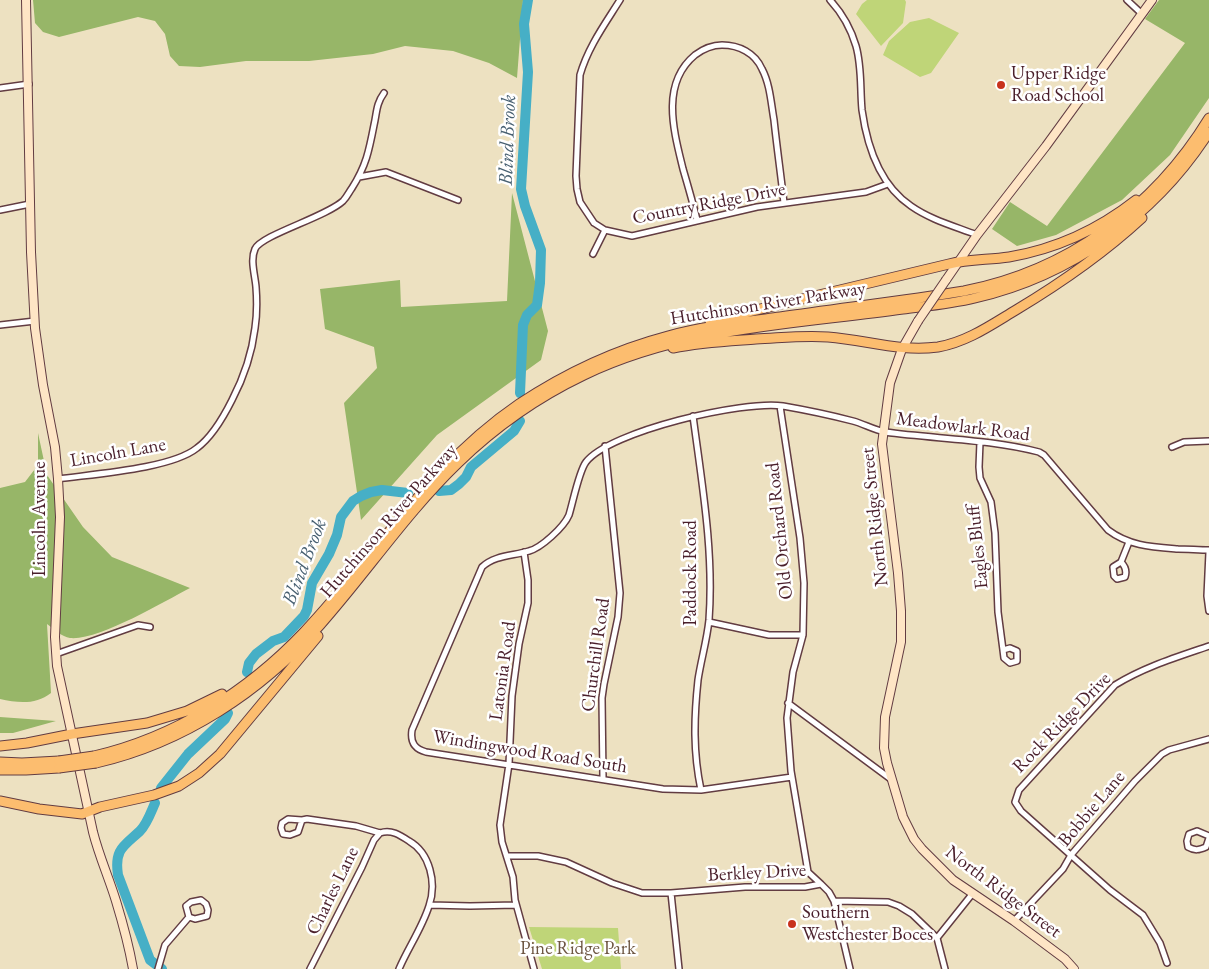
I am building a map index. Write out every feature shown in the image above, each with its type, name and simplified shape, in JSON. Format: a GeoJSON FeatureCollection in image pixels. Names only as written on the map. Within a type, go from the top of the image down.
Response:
{"type":"FeatureCollection","features":[{"type":"Feature","properties":{"kind":"highway","name":"Hutchinson River Parkway"},"geometry":{"type":"LineString","coordinates":[[0,770],[59,765],[149,747],[205,720],[256,685],[307,640],[430,492],[474,448],[506,422],[558,389],[594,370],[643,351],[702,335],[949,303],[990,294],[1048,273],[1076,258],[1127,224],[1165,188],[1195,146],[1209,118]]}},
{"type":"Feature","properties":{"kind":"highway","name":"Hutchinson River Parkway"},"geometry":{"type":"LineString","coordinates":[[95,759],[162,734],[190,720],[225,698],[282,654],[325,609],[424,489],[467,445],[508,412],[543,389],[580,369],[628,349],[668,336],[708,327],[964,291],[994,284],[1023,274],[1070,253],[1118,221],[1160,183],[1209,132]]}},
{"type":"Feature","properties":{"kind":"highway"},"geometry":{"type":"LineString","coordinates":[[628,349],[678,329],[959,261],[995,259],[1024,254],[1051,246],[1085,232],[1113,216],[1139,197],[1195,146]]}},
{"type":"Feature","properties":{"kind":"highway"},"geometry":{"type":"LineString","coordinates":[[594,370],[674,347],[722,342],[810,336],[839,338],[902,349],[942,346],[968,338],[1074,273],[1120,238],[1155,206],[1180,177],[1195,146]]}},
{"type":"Feature","properties":{"kind":"highway"},"geometry":{"type":"LineString","coordinates":[[0,801],[76,814],[159,794],[179,786],[199,773],[220,754],[343,605],[366,570]]}},
{"type":"Feature","properties":{"kind":"highway"},"geometry":{"type":"LineString","coordinates":[[0,746],[140,725],[174,716],[206,703],[282,654]]}},
{"type":"Feature","properties":{"kind":"highway","name":"Hutchinson River Parkway"},"geometry":{"type":"LineString","coordinates":[[0,762],[59,765]]}},
{"type":"Feature","properties":{"kind":"street","name":"Lincoln Avenue"},"geometry":{"type":"LineString","coordinates":[[26,0],[30,204],[35,321],[43,385],[55,447],[60,517],[55,618],[56,654],[99,854],[119,910],[133,969]]}},
{"type":"Feature","properties":{"kind":"street","name":"Country Ridge Drive"},"geometry":{"type":"LineString","coordinates":[[620,0],[590,48],[580,75],[577,189],[580,202],[586,213],[605,230],[632,236],[646,234],[697,220],[757,207],[866,192],[888,184]]}},
{"type":"Feature","properties":{"kind":"street"},"geometry":{"type":"LineString","coordinates":[[830,0],[852,32],[857,48],[862,111],[868,139],[880,171],[888,184],[898,196],[926,215],[939,222],[977,235]]}},
{"type":"Feature","properties":{"kind":"street"},"geometry":{"type":"LineString","coordinates":[[1127,0],[1142,14]]}},
{"type":"Feature","properties":{"kind":"street","name":"North Ridge Street"},"geometry":{"type":"LineString","coordinates":[[1074,969],[1064,959],[1014,921],[953,880],[914,839],[903,817],[884,748],[885,717],[901,642],[901,611],[882,444],[890,383],[902,349],[918,321],[977,235],[1046,146],[1152,0]]}},
{"type":"Feature","properties":{"kind":"street"},"geometry":{"type":"LineString","coordinates":[[697,220],[674,134],[672,103],[680,72],[689,60],[701,50],[715,45],[729,45],[743,49],[754,56],[762,68],[770,93],[784,203]]}},
{"type":"Feature","properties":{"kind":"street"},"geometry":{"type":"LineString","coordinates":[[0,88],[29,84]]}},
{"type":"Feature","properties":{"kind":"street","name":"Lincoln Lane"},"geometry":{"type":"LineString","coordinates":[[58,479],[164,463],[197,448],[210,434],[228,409],[248,362],[256,319],[256,287],[253,259],[256,247],[259,243],[270,237],[304,223],[344,200],[359,177],[367,160],[378,102],[384,94]]}},
{"type":"Feature","properties":{"kind":"street"},"geometry":{"type":"LineString","coordinates":[[359,177],[386,172],[458,200]]}},
{"type":"Feature","properties":{"kind":"street"},"geometry":{"type":"LineString","coordinates":[[0,210],[30,204]]}},
{"type":"Feature","properties":{"kind":"street"},"geometry":{"type":"LineString","coordinates":[[593,254],[605,230]]}},
{"type":"Feature","properties":{"kind":"street"},"geometry":{"type":"LineString","coordinates":[[0,325],[35,321]]}},
{"type":"Feature","properties":{"kind":"street","name":"Meadowlark Road"},"geometry":{"type":"LineString","coordinates":[[604,446],[693,416],[734,409],[780,406],[836,417],[883,432],[980,442],[1030,450],[1044,455],[1108,530],[1117,537],[1154,548],[1209,551]]}},
{"type":"Feature","properties":{"kind":"street","name":"Old Orchard Road"},"geometry":{"type":"LineString","coordinates":[[780,406],[800,538],[804,583],[803,635],[793,672],[788,703],[787,740],[808,872],[820,884]]}},
{"type":"Feature","properties":{"kind":"street","name":"Paddock Road"},"geometry":{"type":"LineString","coordinates":[[693,416],[709,535],[709,622],[698,680],[695,733],[696,762],[701,790]]}},
{"type":"Feature","properties":{"kind":"street"},"geometry":{"type":"LineString","coordinates":[[1172,447],[1184,442],[1209,441]]}},
{"type":"Feature","properties":{"kind":"street","name":"Eagles Bluff"},"geometry":{"type":"LineString","coordinates":[[980,442],[980,478],[991,502],[995,532],[998,612],[1003,650]]}},
{"type":"Feature","properties":{"kind":"street"},"geometry":{"type":"LineString","coordinates":[[524,552],[532,551],[566,522],[584,465],[604,446]]}},
{"type":"Feature","properties":{"kind":"street","name":"Churchill Road"},"geometry":{"type":"LineString","coordinates":[[603,778],[602,698],[618,618],[620,593],[604,446]]}},
{"type":"Feature","properties":{"kind":"street"},"geometry":{"type":"LineString","coordinates":[[1121,562],[1129,542]]}},
{"type":"Feature","properties":{"kind":"street"},"geometry":{"type":"LineString","coordinates":[[1209,551],[1207,596],[1209,611]]}},
{"type":"Feature","properties":{"kind":"street","name":"Latonia Road"},"geometry":{"type":"LineString","coordinates":[[524,552],[528,580],[528,603],[519,644],[512,696],[509,764],[500,825],[502,842],[513,877],[516,905],[534,969]]}},
{"type":"Feature","properties":{"kind":"street","name":"Windingwood Road South"},"geometry":{"type":"LineString","coordinates":[[524,552],[497,558],[482,567],[414,721],[411,735],[413,743],[418,749],[663,789],[701,790],[792,777]]}},
{"type":"Feature","properties":{"kind":"street"},"geometry":{"type":"LineString","coordinates":[[709,622],[769,635],[803,635]]}},
{"type":"Feature","properties":{"kind":"street"},"geometry":{"type":"LineString","coordinates":[[56,654],[138,625],[150,628]]}},
{"type":"Feature","properties":{"kind":"street","name":"Rock Ridge Drive"},"geometry":{"type":"LineString","coordinates":[[1167,963],[1160,943],[1143,915],[1110,890],[1021,811],[1015,802],[1018,790],[1115,685],[1129,676],[1209,646]]}},
{"type":"Feature","properties":{"kind":"street"},"geometry":{"type":"LineString","coordinates":[[788,703],[893,780]]}},
{"type":"Feature","properties":{"kind":"street","name":"Bobbie Lane"},"geometry":{"type":"LineString","coordinates":[[1014,921],[1063,869],[1071,855],[1135,781],[1162,754],[1169,750],[1209,740]]}},
{"type":"Feature","properties":{"kind":"street"},"geometry":{"type":"LineString","coordinates":[[302,820],[307,819],[356,826],[380,833],[384,831],[396,833],[421,849],[426,858],[432,880],[430,905],[399,969]]}},
{"type":"Feature","properties":{"kind":"street"},"geometry":{"type":"LineString","coordinates":[[1197,831],[1209,837],[1206,847],[1200,850],[1193,850],[1188,847],[1189,834],[1197,831]]}},
{"type":"Feature","properties":{"kind":"street","name":"Charles Lane"},"geometry":{"type":"LineString","coordinates":[[313,967],[374,840],[380,833]]}},
{"type":"Feature","properties":{"kind":"street","name":"Berkley Drive"},"geometry":{"type":"LineString","coordinates":[[507,856],[538,856],[566,862],[612,883],[642,893],[671,893],[745,887],[805,887],[820,884],[829,892],[834,901]]}},
{"type":"Feature","properties":{"kind":"street"},"geometry":{"type":"LineString","coordinates":[[671,893],[679,969]]}},
{"type":"Feature","properties":{"kind":"street"},"geometry":{"type":"LineString","coordinates":[[937,938],[973,893]]}},
{"type":"Feature","properties":{"kind":"street"},"geometry":{"type":"LineString","coordinates":[[201,900],[206,904],[208,910],[206,916],[195,920],[189,917],[186,906],[191,902],[201,900]]}},
{"type":"Feature","properties":{"kind":"street"},"geometry":{"type":"LineString","coordinates":[[850,969],[834,901],[888,902],[899,906],[928,928],[937,938],[945,969]]}},
{"type":"Feature","properties":{"kind":"street"},"geometry":{"type":"LineString","coordinates":[[430,905],[516,905]]}},
{"type":"Feature","properties":{"kind":"street"},"geometry":{"type":"LineString","coordinates":[[158,969],[165,945],[189,917]]}},
{"type":"Feature","properties":{"kind":"green space"},"geometry":{"type":"Polygon","coordinates":[[[33,0],[523,0],[517,78],[489,63],[453,51],[405,46],[373,54],[309,61],[246,61],[200,67],[179,66],[170,56],[165,34],[155,21],[138,17],[59,37],[43,32],[35,23],[33,0]]]}},
{"type":"Feature","properties":{"kind":"green space"},"geometry":{"type":"Polygon","coordinates":[[[867,0],[905,0],[906,2],[903,23],[881,46],[856,14],[867,0]]]}},
{"type":"Feature","properties":{"kind":"green space"},"geometry":{"type":"Polygon","coordinates":[[[1159,0],[1209,0],[1209,98],[1170,155],[1122,200],[1056,235],[1017,246],[992,229],[1010,202],[1047,226],[1185,43],[1145,19],[1159,0]]]}},
{"type":"Feature","properties":{"kind":"green space"},"geometry":{"type":"Polygon","coordinates":[[[929,18],[959,33],[931,73],[920,77],[883,55],[889,41],[910,22],[929,18]]]}},
{"type":"Feature","properties":{"kind":"green space"},"geometry":{"type":"Polygon","coordinates":[[[512,193],[548,331],[541,360],[437,435],[361,520],[344,403],[377,368],[374,347],[325,329],[320,289],[400,280],[401,307],[507,301],[512,193]]]}},
{"type":"Feature","properties":{"kind":"green space"},"geometry":{"type":"Polygon","coordinates":[[[38,433],[47,475],[83,527],[112,557],[190,588],[148,611],[113,627],[82,637],[67,637],[47,624],[51,693],[39,700],[20,702],[0,699],[0,488],[25,482],[38,465],[38,433]]]}},
{"type":"Feature","properties":{"kind":"green space"},"geometry":{"type":"Polygon","coordinates":[[[0,717],[56,721],[13,733],[0,733],[0,717]]]}},
{"type":"Feature","properties":{"kind":"green space","name":"Pine Ridge Park"},"geometry":{"type":"Polygon","coordinates":[[[529,927],[618,928],[621,969],[542,969],[529,927]]]}},
{"type":"Feature","properties":{"kind":"waterway","name":"Blind Brook"},"geometry":{"type":"LineString","coordinates":[[520,393],[523,325],[527,315],[537,305],[541,250],[521,189],[528,72],[524,24],[528,0]]}},
{"type":"Feature","properties":{"kind":"waterway","name":"Blind Brook"},"geometry":{"type":"LineString","coordinates":[[439,491],[451,490],[459,484],[466,477],[471,467],[514,431],[520,421]]}},
{"type":"Feature","properties":{"kind":"waterway","name":"Blind Brook"},"geometry":{"type":"LineString","coordinates":[[247,672],[249,663],[256,654],[273,641],[284,637],[304,616],[307,610],[312,583],[329,554],[337,535],[341,517],[353,501],[371,492],[382,490],[408,493]]}},
{"type":"Feature","properties":{"kind":"waterway","name":"Blind Brook"},"geometry":{"type":"LineString","coordinates":[[161,788],[188,754],[225,719],[228,713]]}},
{"type":"Feature","properties":{"kind":"waterway","name":"Blind Brook"},"geometry":{"type":"LineString","coordinates":[[155,803],[149,818],[142,828],[122,849],[117,866],[118,875],[150,960],[162,969]]}},
{"type":"Feature","properties":{"kind":"place","name":"Upper Ridge Road School"},"geometry":{"type":"Point","coordinates":[1001,85]}},
{"type":"Feature","properties":{"kind":"place","name":"Southern Westchester Boces"},"geometry":{"type":"Point","coordinates":[792,924]}}]}
